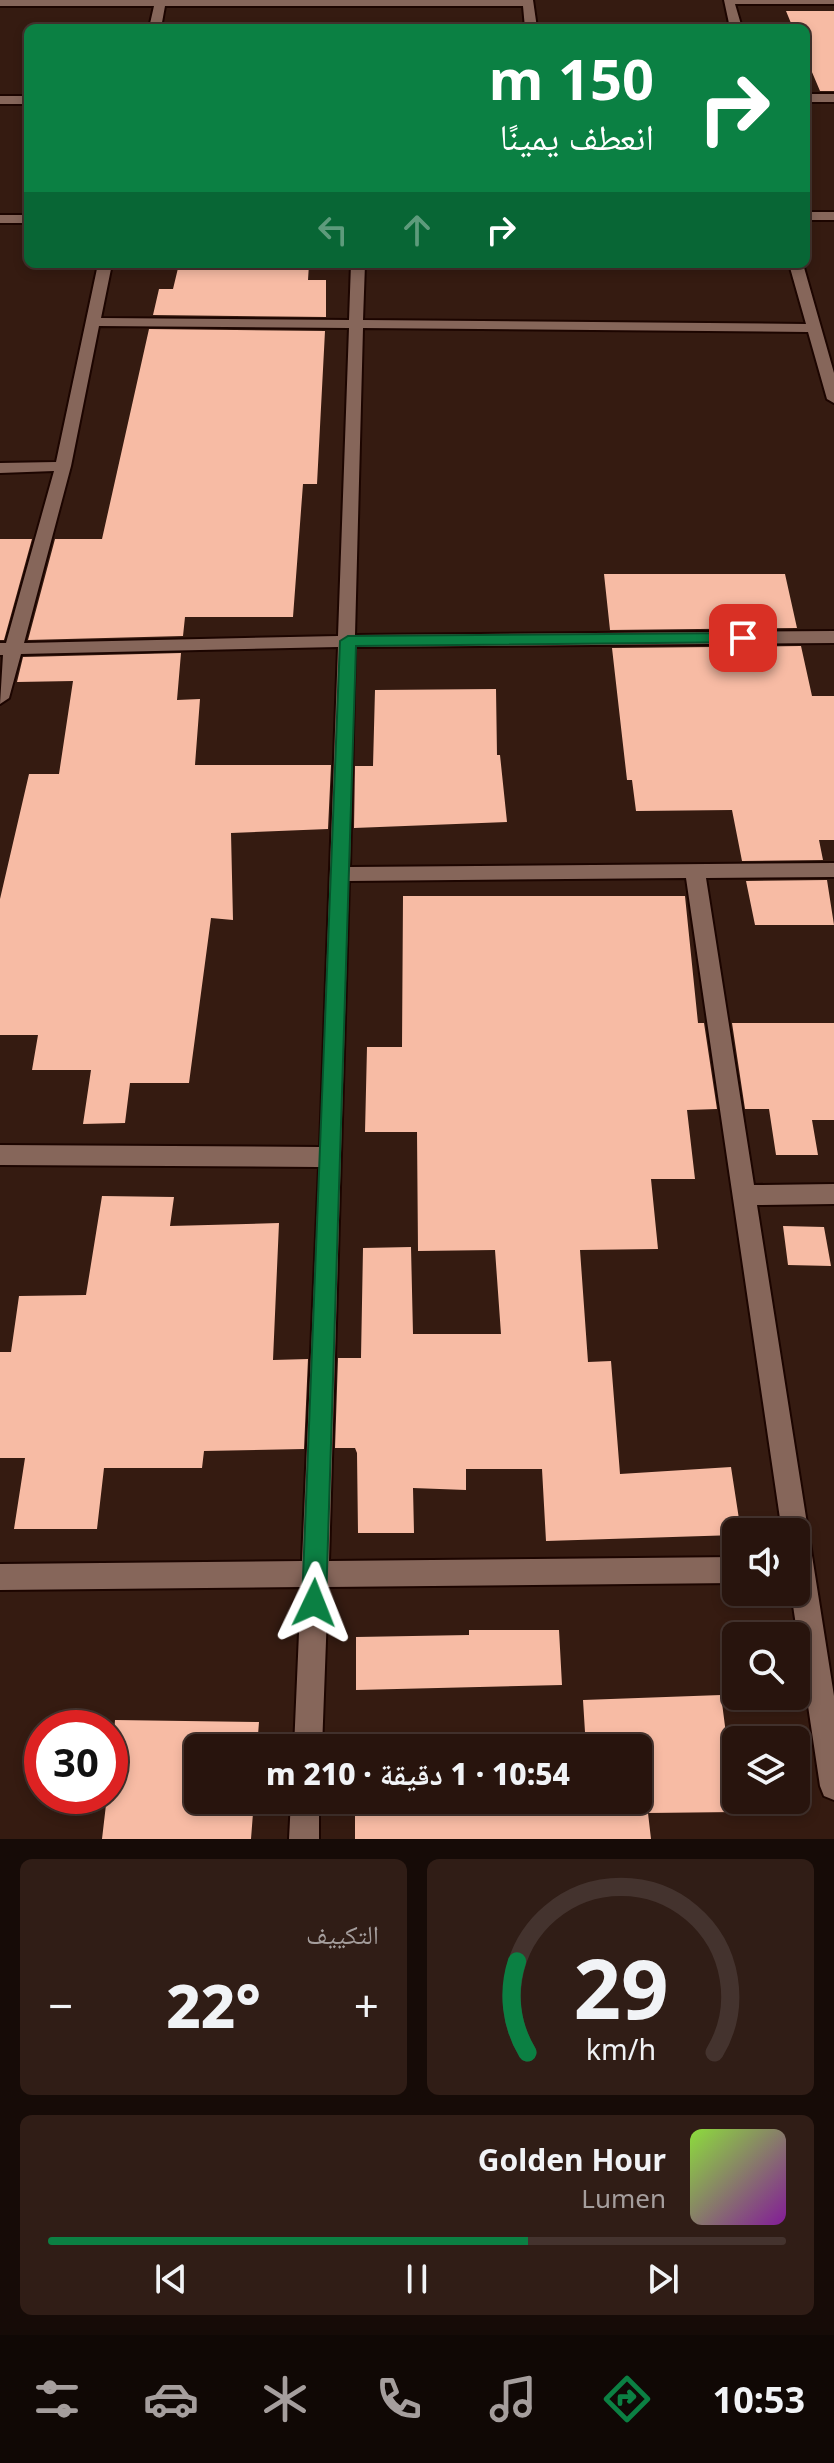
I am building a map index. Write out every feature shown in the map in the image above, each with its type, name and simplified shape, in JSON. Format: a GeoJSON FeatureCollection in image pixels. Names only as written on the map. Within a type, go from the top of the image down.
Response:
{"type":"FeatureCollection","features":[{"type":"Feature","properties":{"kind":"street"},"geometry":{"type":"LineString","coordinates":[[735,24],[729,0],[834,1]]}},
{"type":"Feature","properties":{"kind":"street"},"geometry":{"type":"LineString","coordinates":[[0,3],[528,2],[531,24]]}},
{"type":"Feature","properties":{"kind":"street"},"geometry":{"type":"LineString","coordinates":[[156,24],[160,4]]}},
{"type":"Feature","properties":{"kind":"street"},"geometry":{"type":"LineString","coordinates":[[810,98],[834,98]]}},
{"type":"Feature","properties":{"kind":"street"},"geometry":{"type":"LineString","coordinates":[[0,100],[24,100]]}},
{"type":"Feature","properties":{"kind":"street"},"geometry":{"type":"LineString","coordinates":[[810,216],[834,216]]}},
{"type":"Feature","properties":{"kind":"street"},"geometry":{"type":"LineString","coordinates":[[0,219],[24,219]]}},
{"type":"Feature","properties":{"kind":"street"},"geometry":{"type":"LineString","coordinates":[[0,698],[6,649],[63,466],[104,268]]}},
{"type":"Feature","properties":{"kind":"street"},"geometry":{"type":"LineString","coordinates":[[309,1734],[331,1157],[358,268]]}},
{"type":"Feature","properties":{"kind":"street"},"geometry":{"type":"LineString","coordinates":[[797,268],[834,399]]}},
{"type":"Feature","properties":{"kind":"street"},"geometry":{"type":"LineString","coordinates":[[93,322],[814,328]]}},
{"type":"Feature","properties":{"kind":"street"},"geometry":{"type":"LineString","coordinates":[[0,468],[63,466]]}},
{"type":"Feature","properties":{"kind":"street"},"geometry":{"type":"LineString","coordinates":[[6,649],[348,641],[834,637]]}},
{"type":"Feature","properties":{"kind":"street"},"geometry":{"type":"LineString","coordinates":[[695,870],[793,1518]]}},
{"type":"Feature","properties":{"kind":"street"},"geometry":{"type":"LineString","coordinates":[[340,874],[834,870]]}},
{"type":"Feature","properties":{"kind":"street"},"geometry":{"type":"LineString","coordinates":[[0,1155],[331,1157]]}},
{"type":"Feature","properties":{"kind":"street"},"geometry":{"type":"LineString","coordinates":[[744,1195],[834,1194]]}},
{"type":"Feature","properties":{"kind":"street"},"geometry":{"type":"LineString","coordinates":[[0,1577],[722,1570]]}},
{"type":"Feature","properties":{"kind":"street"},"geometry":{"type":"LineString","coordinates":[[804,1606],[834,1786]]}},
{"type":"Feature","properties":{"kind":"street"},"geometry":{"type":"LineString","coordinates":[[304,1839],[305,1814]]}},
{"type":"Feature","properties":{"kind":"building"},"geometry":{"type":"Polygon","coordinates":[[[786,11],[834,11],[834,91],[820,91],[810,67],[810,24],[791,24],[786,11]]]}},
{"type":"Feature","properties":{"kind":"building"},"geometry":{"type":"Polygon","coordinates":[[[178,268],[309,268],[308,280],[326,280],[326,317],[153,315],[159,289],[173,289],[178,268]]]}},
{"type":"Feature","properties":{"kind":"building"},"geometry":{"type":"Polygon","coordinates":[[[149,329],[325,331],[317,484],[303,484],[293,617],[185,617],[183,636],[28,640],[55,539],[102,539],[149,329]]]}},
{"type":"Feature","properties":{"kind":"building"},"geometry":{"type":"Polygon","coordinates":[[[0,539],[32,539],[4,640],[0,640],[0,539]]]}},
{"type":"Feature","properties":{"kind":"building"},"geometry":{"type":"Polygon","coordinates":[[[604,574],[785,574],[797,628],[610,630],[604,574]]]}},
{"type":"Feature","properties":{"kind":"building"},"geometry":{"type":"Polygon","coordinates":[[[801,646],[812,696],[834,696],[834,840],[819,840],[823,860],[742,861],[732,810],[636,811],[632,780],[627,780],[612,648],[801,646]]]}},
{"type":"Feature","properties":{"kind":"building"},"geometry":{"type":"Polygon","coordinates":[[[181,653],[177,700],[200,699],[195,765],[331,765],[328,829],[231,833],[233,920],[211,918],[189,1083],[130,1083],[125,1123],[83,1124],[91,1070],[32,1070],[38,1035],[0,1035],[0,899],[29,774],[59,774],[73,681],[17,682],[23,657],[181,653]]]}},
{"type":"Feature","properties":{"kind":"building"},"geometry":{"type":"Polygon","coordinates":[[[496,689],[497,755],[500,755],[507,822],[354,828],[355,766],[373,766],[375,690],[496,689]]]}},
{"type":"Feature","properties":{"kind":"building"},"geometry":{"type":"Polygon","coordinates":[[[827,880],[834,925],[755,925],[746,881],[827,880]]]}},
{"type":"Feature","properties":{"kind":"building"},"geometry":{"type":"Polygon","coordinates":[[[403,896],[685,896],[698,1023],[704,1023],[717,1109],[687,1110],[695,1179],[651,1179],[658,1249],[580,1250],[588,1362],[611,1361],[620,1474],[731,1467],[739,1518],[722,1518],[722,1535],[546,1541],[542,1469],[466,1469],[466,1490],[413,1488],[414,1533],[358,1533],[357,1453],[355,1448],[335,1448],[338,1358],[361,1358],[363,1248],[411,1247],[413,1334],[501,1334],[495,1250],[418,1251],[417,1132],[365,1132],[367,1047],[402,1047],[403,896]]]}},
{"type":"Feature","properties":{"kind":"building"},"geometry":{"type":"Polygon","coordinates":[[[732,1023],[834,1023],[834,1120],[812,1120],[818,1155],[776,1155],[769,1109],[745,1109],[732,1023]]]}},
{"type":"Feature","properties":{"kind":"building"},"geometry":{"type":"Polygon","coordinates":[[[102,1196],[174,1197],[170,1226],[279,1223],[273,1360],[308,1359],[304,1449],[204,1451],[202,1468],[104,1468],[97,1529],[14,1529],[25,1458],[0,1458],[0,1352],[11,1352],[19,1296],[86,1295],[102,1196]]]}},
{"type":"Feature","properties":{"kind":"building"},"geometry":{"type":"Polygon","coordinates":[[[783,1226],[824,1227],[831,1266],[788,1265],[783,1226]]]}},
{"type":"Feature","properties":{"kind":"building"},"geometry":{"type":"Polygon","coordinates":[[[469,1630],[559,1630],[562,1685],[356,1690],[356,1637],[469,1635],[469,1630]]]}},
{"type":"Feature","properties":{"kind":"building"},"geometry":{"type":"Polygon","coordinates":[[[721,1695],[725,1726],[722,1726],[722,1812],[652,1813],[652,1734],[585,1734],[583,1700],[721,1695]]]}},
{"type":"Feature","properties":{"kind":"building"},"geometry":{"type":"Polygon","coordinates":[[[128,1720],[259,1722],[258,1734],[184,1734],[184,1814],[253,1814],[251,1839],[102,1839],[105,1814],[128,1814],[128,1720]]]}},
{"type":"Feature","properties":{"kind":"building"},"geometry":{"type":"Polygon","coordinates":[[[355,1814],[648,1814],[651,1839],[355,1839],[355,1814]]]}},
{"type":"Feature","properties":{"kind":"route"},"geometry":{"type":"LineString","coordinates":[[314,1603],[348,641],[743,638]]}}]}
